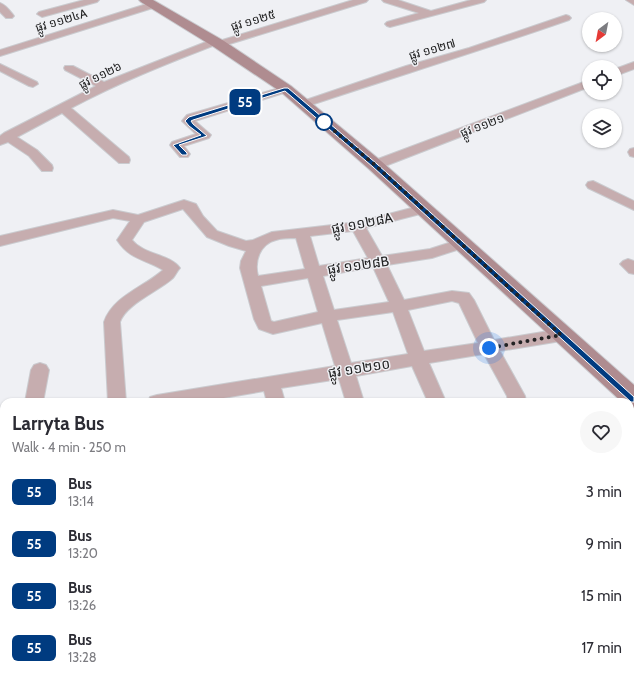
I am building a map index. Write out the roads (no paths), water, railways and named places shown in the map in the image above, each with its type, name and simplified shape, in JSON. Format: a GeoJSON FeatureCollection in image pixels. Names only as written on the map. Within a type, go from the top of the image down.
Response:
{"type":"FeatureCollection","features":[{"type":"Feature","properties":{"kind":"main road"},"geometry":{"type":"LineString","coordinates":[[149,3],[217,43],[286,89],[375,165],[561,335],[633,398]]}},
{"type":"Feature","properties":{"kind":"street"},"geometry":{"type":"LineString","coordinates":[[42,14],[94,0]]}},
{"type":"Feature","properties":{"kind":"street","name":"ផ្លូវ ១១២៥"},"geometry":{"type":"LineString","coordinates":[[217,43],[363,0]]}},
{"type":"Feature","properties":{"kind":"street"},"geometry":{"type":"LineString","coordinates":[[387,0],[431,14]]}},
{"type":"Feature","properties":{"kind":"street"},"geometry":{"type":"LineString","coordinates":[[390,24],[481,0]]}},
{"type":"Feature","properties":{"kind":"street","name":"ផ្លូវ ១១២៤A"},"geometry":{"type":"LineString","coordinates":[[0,53],[149,3]]}},
{"type":"Feature","properties":{"kind":"street"},"geometry":{"type":"LineString","coordinates":[[417,9],[432,3]]}},
{"type":"Feature","properties":{"kind":"street"},"geometry":{"type":"LineString","coordinates":[[0,6],[9,16]]}},
{"type":"Feature","properties":{"kind":"street","name":"ផ្លូវ ១១២៧"},"geometry":{"type":"LineString","coordinates":[[304,104],[410,68],[473,50],[566,18]]}},
{"type":"Feature","properties":{"kind":"street","name":"ផ្លូវ ១១២៦"},"geometry":{"type":"LineString","coordinates":[[4,139],[104,86],[146,68],[217,43]]}},
{"type":"Feature","properties":{"kind":"street"},"geometry":{"type":"LineString","coordinates":[[622,70],[634,65]]}},
{"type":"Feature","properties":{"kind":"street"},"geometry":{"type":"LineString","coordinates":[[0,67],[32,84]]}},
{"type":"Feature","properties":{"kind":"street"},"geometry":{"type":"LineString","coordinates":[[69,68],[104,86]]}},
{"type":"Feature","properties":{"kind":"street","name":"ផ្លូវ ១១២១"},"geometry":{"type":"LineString","coordinates":[[375,165],[582,86]]}},
{"type":"Feature","properties":{"kind":"street"},"geometry":{"type":"LineString","coordinates":[[184,154],[176,145],[205,136],[191,125],[188,121],[191,118],[286,89]]}},
{"type":"Feature","properties":{"kind":"street"},"geometry":{"type":"LineString","coordinates":[[63,108],[124,160]]}},
{"type":"Feature","properties":{"kind":"street"},"geometry":{"type":"LineString","coordinates":[[4,139],[33,153],[47,168]]}},
{"type":"Feature","properties":{"kind":"street"},"geometry":{"type":"LineString","coordinates":[[593,185],[634,206]]}},
{"type":"Feature","properties":{"kind":"street","name":"ផ្លូវ ១១២៨A"},"geometry":{"type":"LineString","coordinates":[[139,219],[184,204],[191,207],[197,218],[212,234],[222,239],[246,246],[257,244],[272,236],[358,226],[423,209]]}},
{"type":"Feature","properties":{"kind":"street"},"geometry":{"type":"LineString","coordinates":[[0,241],[113,214],[139,219],[124,240],[129,248],[137,254],[164,263],[172,268],[168,274],[123,306],[114,316],[112,322],[117,398]]}},
{"type":"Feature","properties":{"kind":"street"},"geometry":{"type":"LineString","coordinates":[[358,226],[378,262],[399,306],[418,359],[435,398]]}},
{"type":"Feature","properties":{"kind":"street"},"geometry":{"type":"LineString","coordinates":[[301,232],[312,272],[328,316],[354,398]]}},
{"type":"Feature","properties":{"kind":"street"},"geometry":{"type":"LineString","coordinates":[[257,244],[249,261],[248,268],[262,319],[266,325],[273,328],[328,316],[399,306],[452,296],[463,297],[466,300],[489,348],[516,398]]}},
{"type":"Feature","properties":{"kind":"street","name":"ផ្លូវ ១១២៨B"},"geometry":{"type":"LineString","coordinates":[[253,282],[432,253],[461,244]]}},
{"type":"Feature","properties":{"kind":"street","name":"ផ្លូវ ១១២១០"},"geometry":{"type":"LineString","coordinates":[[194,398],[271,383],[561,335]]}},
{"type":"Feature","properties":{"kind":"street"},"geometry":{"type":"LineString","coordinates":[[35,398],[40,370]]}},
{"type":"Feature","properties":{"kind":"street"},"geometry":{"type":"LineString","coordinates":[[271,383],[275,398]]}}]}
